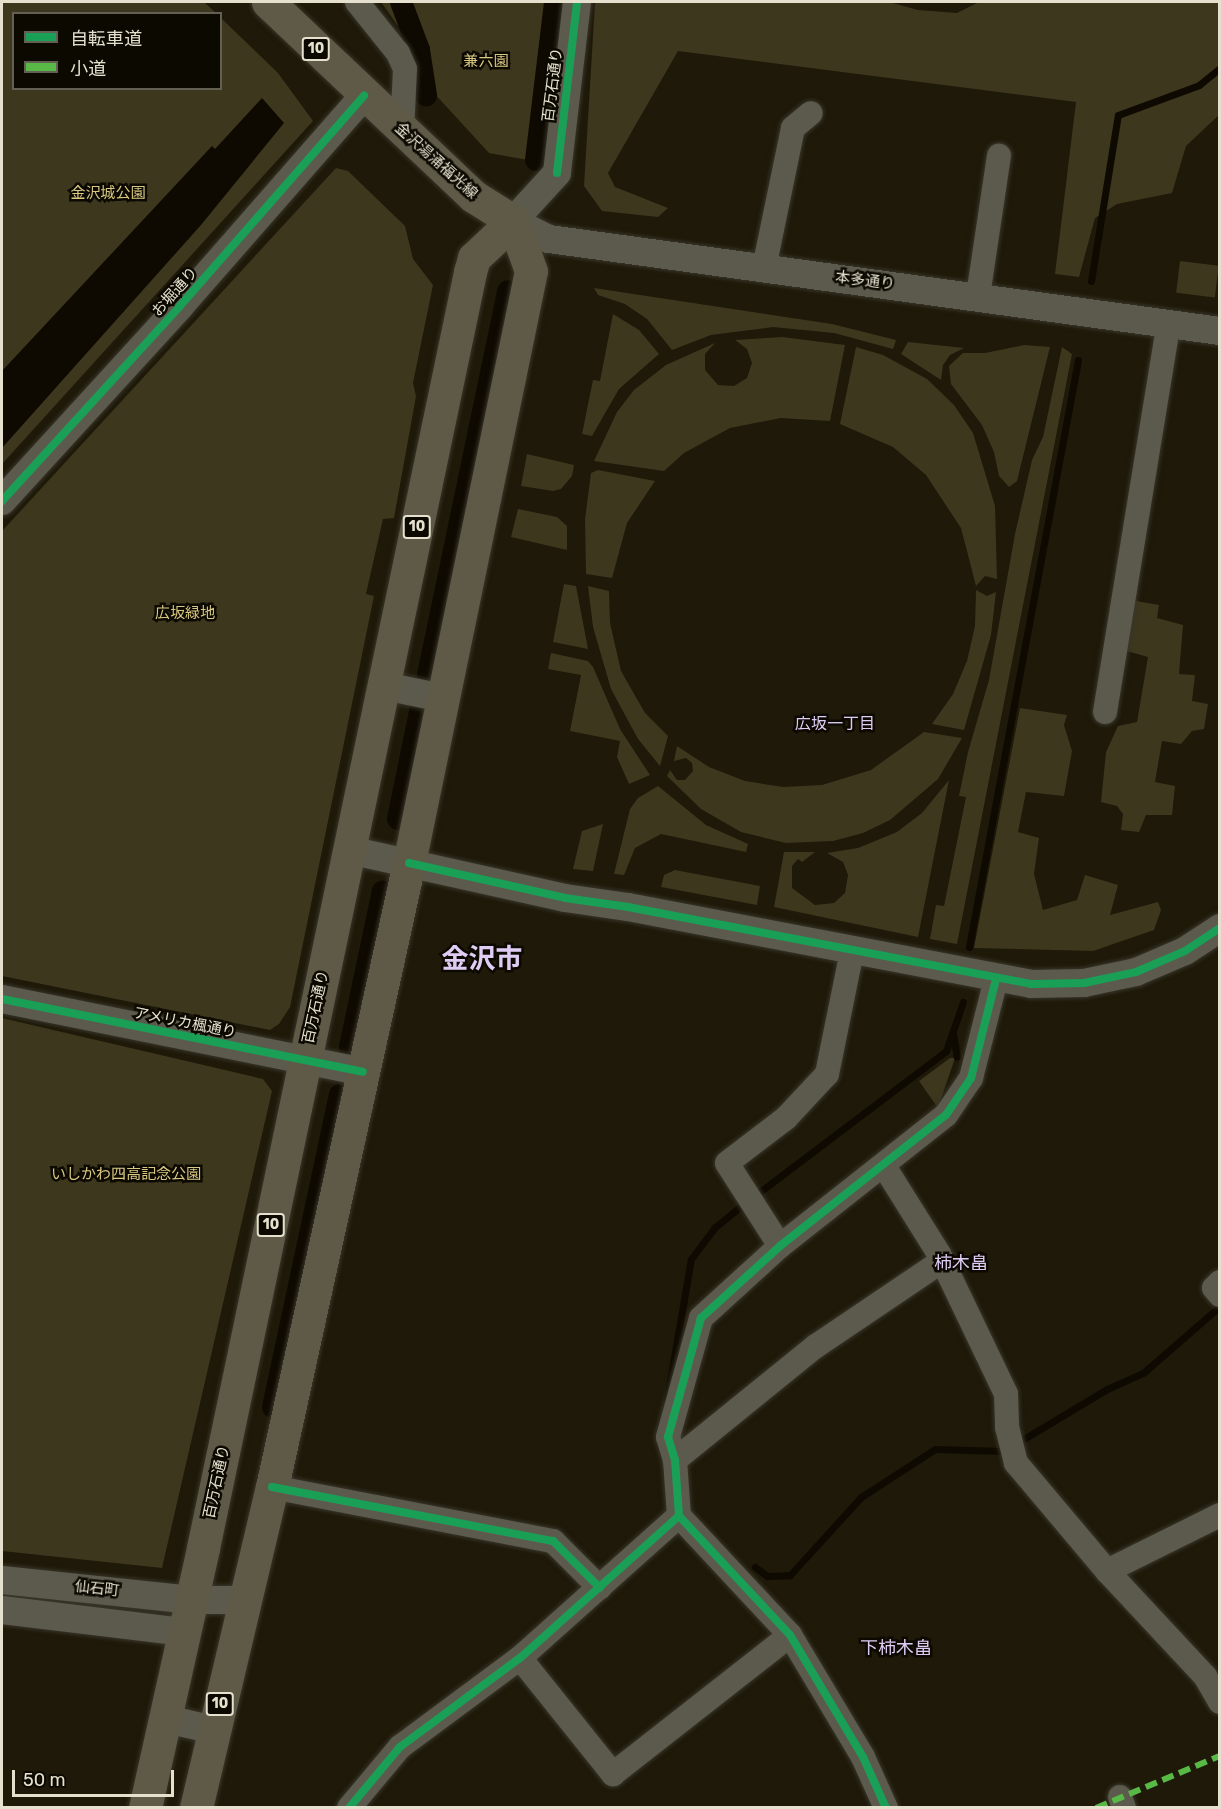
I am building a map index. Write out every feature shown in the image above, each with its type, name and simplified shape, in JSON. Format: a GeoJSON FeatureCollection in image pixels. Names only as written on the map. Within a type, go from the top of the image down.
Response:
{"type":"FeatureCollection","features":[{"type":"Feature","properties":{"kind":"main road","name":"10"},"geometry":{"type":"LineString","coordinates":[[268,2],[364,96]]}},
{"type":"Feature","properties":{"kind":"main road","name":"金沢湯涌福光線"},"geometry":{"type":"LineString","coordinates":[[364,96],[473,196],[513,221]]}},
{"type":"Feature","properties":{"kind":"main road","name":"10"},"geometry":{"type":"LineString","coordinates":[[196,1808],[272,1487],[409,863],[531,271],[513,221]]}},
{"type":"Feature","properties":{"kind":"main road","name":"百万石通り"},"geometry":{"type":"LineString","coordinates":[[145,1808],[192,1600],[474,258],[513,221]]}},
{"type":"Feature","properties":{"kind":"street"},"geometry":{"type":"LineString","coordinates":[[357,2],[398,52],[405,69],[402,132]]}},
{"type":"Feature","properties":{"kind":"street","name":"百万石通り"},"geometry":{"type":"LineString","coordinates":[[513,221],[557,173],[577,2]]}},
{"type":"Feature","properties":{"kind":"street","name":"お堀通り"},"geometry":{"type":"LineString","coordinates":[[2,501],[180,307],[364,96]]}},
{"type":"Feature","properties":{"kind":"street"},"geometry":{"type":"LineString","coordinates":[[764,268],[792,128],[811,113]]}},
{"type":"Feature","properties":{"kind":"street"},"geometry":{"type":"LineString","coordinates":[[978,296],[999,156]]}},
{"type":"Feature","properties":{"kind":"street","name":"本多通り"},"geometry":{"type":"LineString","coordinates":[[513,221],[549,239],[978,296],[1220,331]]}},
{"type":"Feature","properties":{"kind":"street"},"geometry":{"type":"LineString","coordinates":[[1105,712],[1169,323]]}},
{"type":"Feature","properties":{"kind":"street"},"geometry":{"type":"LineString","coordinates":[[384,686],[443,698]]}},
{"type":"Feature","properties":{"kind":"street"},"geometry":{"type":"LineString","coordinates":[[350,850],[565,898],[996,979],[1048,985],[1111,979],[1169,959],[1218,935]]}},
{"type":"Feature","properties":{"kind":"street"},"geometry":{"type":"LineString","coordinates":[[780,1245],[727,1163],[786,1119],[827,1074],[852,951]]}},
{"type":"Feature","properties":{"kind":"street"},"geometry":{"type":"LineString","coordinates":[[886,1808],[864,1757],[790,1635],[679,1516],[675,1460],[668,1437],[701,1318],[780,1245],[875,1169],[884,1167],[946,1115],[971,1078],[996,979]]}},
{"type":"Feature","properties":{"kind":"street","name":"アメリカ楓通り"},"geometry":{"type":"LineString","coordinates":[[2,999],[363,1072]]}},
{"type":"Feature","properties":{"kind":"street"},"geometry":{"type":"LineString","coordinates":[[884,1167],[942,1261],[1006,1394],[1007,1427],[1017,1462],[1107,1571],[1205,1676],[1220,1702]]}},
{"type":"Feature","properties":{"kind":"street"},"geometry":{"type":"LineString","coordinates":[[675,1460],[816,1346],[942,1261]]}},
{"type":"Feature","properties":{"kind":"street"},"geometry":{"type":"LineString","coordinates":[[272,1487],[554,1541],[600,1588]]}},
{"type":"Feature","properties":{"kind":"street"},"geometry":{"type":"LineString","coordinates":[[1107,1571],[1220,1515]]}},
{"type":"Feature","properties":{"kind":"street"},"geometry":{"type":"LineString","coordinates":[[349,1808],[400,1747],[520,1658],[679,1516]]}},
{"type":"Feature","properties":{"kind":"street","name":"仙石町"},"geometry":{"type":"LineString","coordinates":[[2,1580],[192,1600],[245,1600]]}},
{"type":"Feature","properties":{"kind":"street"},"geometry":{"type":"LineString","coordinates":[[2,1610],[185,1632]]}},
{"type":"Feature","properties":{"kind":"street"},"geometry":{"type":"LineString","coordinates":[[520,1658],[613,1774],[790,1635]]}},
{"type":"Feature","properties":{"kind":"street"},"geometry":{"type":"LineString","coordinates":[[166,1719],[214,1730]]}},
{"type":"Feature","properties":{"kind":"green space","name":"金沢城公園"},"geometry":{"type":"Polygon","coordinates":[[[2,2],[204,2],[215,12],[12,12],[12,90],[222,90],[222,19],[278,73],[313,121],[2,464],[2,2]]]}},
{"type":"Feature","properties":{"kind":"green space","name":"兼六園"},"geometry":{"type":"Polygon","coordinates":[[[381,2],[554,2],[534,161],[489,153],[433,92],[427,97],[424,94],[417,53],[381,2]]]}},
{"type":"Feature","properties":{"kind":"green space"},"geometry":{"type":"Polygon","coordinates":[[[595,2],[889,2],[918,10],[957,13],[979,2],[1219,2],[1219,115],[1186,146],[1172,193],[1117,204],[1095,218],[1079,277],[1055,274],[1076,102],[678,51],[608,173],[615,187],[668,208],[658,217],[602,211],[584,186],[595,2]]]}},
{"type":"Feature","properties":{"kind":"green space","name":"広坂緑地"},"geometry":{"type":"Polygon","coordinates":[[[336,168],[348,171],[405,226],[413,259],[433,285],[413,383],[416,396],[394,518],[383,519],[366,594],[374,596],[290,1007],[279,1024],[270,1030],[2,976],[2,531],[336,168]]]}},
{"type":"Feature","properties":{"kind":"green space"},"geometry":{"type":"Polygon","coordinates":[[[1180,261],[1219,266],[1215,298],[1176,293],[1180,261]]]}},
{"type":"Feature","properties":{"kind":"green space"},"geometry":{"type":"Polygon","coordinates":[[[594,288],[832,324],[896,340],[893,349],[834,333],[773,327],[711,335],[672,350],[647,319],[625,304],[598,295],[594,288]]]}},
{"type":"Feature","properties":{"kind":"green space"},"geometry":{"type":"Polygon","coordinates":[[[613,314],[639,330],[659,354],[619,389],[592,436],[582,434],[593,380],[600,381],[613,314]]]}},
{"type":"Feature","properties":{"kind":"green space"},"geometry":{"type":"Polygon","coordinates":[[[782,337],[845,345],[830,421],[781,418],[730,428],[684,453],[664,471],[594,461],[617,412],[634,390],[666,365],[715,343],[705,354],[705,370],[718,385],[734,386],[747,378],[752,363],[747,349],[735,340],[782,337]]]}},
{"type":"Feature","properties":{"kind":"green space"},"geometry":{"type":"Polygon","coordinates":[[[908,342],[964,348],[950,355],[943,365],[941,380],[901,354],[908,342]]]}},
{"type":"Feature","properties":{"kind":"green space"},"geometry":{"type":"Polygon","coordinates":[[[1024,345],[1050,347],[1017,481],[1009,487],[999,476],[994,452],[982,425],[951,384],[949,366],[963,353],[985,353],[1024,345]]]}},
{"type":"Feature","properties":{"kind":"green space"},"geometry":{"type":"Polygon","coordinates":[[[856,347],[883,355],[927,379],[954,405],[973,433],[995,506],[997,579],[985,576],[976,586],[961,528],[926,475],[893,447],[840,424],[856,347]]]}},
{"type":"Feature","properties":{"kind":"green space"},"geometry":{"type":"Polygon","coordinates":[[[1062,347],[1072,354],[957,944],[930,939],[936,905],[944,906],[966,797],[959,796],[968,752],[989,680],[1015,534],[1032,460],[1043,437],[1062,347]]]}},
{"type":"Feature","properties":{"kind":"green space"},"geometry":{"type":"Polygon","coordinates":[[[527,454],[574,465],[572,476],[561,489],[553,491],[521,486],[527,454]]]}},
{"type":"Feature","properties":{"kind":"green space"},"geometry":{"type":"Polygon","coordinates":[[[598,470],[655,481],[627,523],[612,578],[586,574],[585,519],[591,473],[598,470]]]}},
{"type":"Feature","properties":{"kind":"green space"},"geometry":{"type":"Polygon","coordinates":[[[518,509],[557,517],[567,526],[567,550],[511,537],[518,509]]]}},
{"type":"Feature","properties":{"kind":"green space"},"geometry":{"type":"Polygon","coordinates":[[[564,584],[576,586],[588,649],[553,642],[564,584]]]}},
{"type":"Feature","properties":{"kind":"green space"},"geometry":{"type":"Polygon","coordinates":[[[588,586],[609,591],[610,623],[621,671],[645,713],[668,736],[660,766],[638,739],[611,689],[593,627],[588,586]]]}},
{"type":"Feature","properties":{"kind":"green space"},"geometry":{"type":"Polygon","coordinates":[[[976,590],[987,596],[996,592],[991,635],[964,730],[932,724],[953,694],[967,661],[975,626],[976,590]]]}},
{"type":"Feature","properties":{"kind":"green space"},"geometry":{"type":"Polygon","coordinates":[[[1131,600],[1159,605],[1157,618],[1183,625],[1179,674],[1195,675],[1192,701],[1208,704],[1204,729],[1192,731],[1181,744],[1162,741],[1155,782],[1175,786],[1172,815],[1146,815],[1139,832],[1121,830],[1123,814],[1117,806],[1101,802],[1106,752],[1118,726],[1137,722],[1148,657],[1123,650],[1131,600]]]}},
{"type":"Feature","properties":{"kind":"green space"},"geometry":{"type":"Polygon","coordinates":[[[551,653],[588,661],[593,667],[620,729],[650,775],[629,784],[617,757],[620,741],[570,731],[581,675],[548,669],[551,653]]]}},
{"type":"Feature","properties":{"kind":"green space"},"geometry":{"type":"Polygon","coordinates":[[[1020,708],[1067,715],[1064,725],[1072,751],[1064,796],[1026,792],[1018,832],[1039,838],[1034,874],[1043,910],[1077,900],[1085,875],[1118,885],[1110,915],[1158,902],[1161,910],[1154,930],[1093,951],[974,948],[1020,708]]]}},
{"type":"Feature","properties":{"kind":"green space"},"geometry":{"type":"Polygon","coordinates":[[[924,732],[962,738],[938,779],[890,820],[863,833],[833,841],[786,843],[741,832],[701,809],[667,776],[670,770],[677,780],[685,780],[693,771],[692,763],[686,758],[674,761],[677,746],[709,767],[745,781],[783,787],[822,785],[871,770],[924,732]]]}},
{"type":"Feature","properties":{"kind":"green space"},"geometry":{"type":"Polygon","coordinates":[[[949,780],[918,937],[774,907],[784,852],[815,852],[802,862],[798,859],[792,866],[792,888],[815,905],[834,903],[845,893],[848,875],[843,862],[827,853],[858,848],[897,832],[922,813],[949,780]]]}},
{"type":"Feature","properties":{"kind":"green space"},"geometry":{"type":"Polygon","coordinates":[[[658,786],[706,825],[748,844],[746,852],[661,834],[635,848],[624,875],[614,874],[630,809],[638,798],[658,786]]]}},
{"type":"Feature","properties":{"kind":"green space"},"geometry":{"type":"Polygon","coordinates":[[[603,824],[593,871],[573,869],[582,831],[603,824]]]}},
{"type":"Feature","properties":{"kind":"green space"},"geometry":{"type":"Polygon","coordinates":[[[675,870],[760,886],[757,905],[661,887],[664,875],[675,870]]]}},
{"type":"Feature","properties":{"kind":"green space","name":"いしかわ四高記念公園"},"geometry":{"type":"Polygon","coordinates":[[[2,1018],[263,1079],[272,1091],[162,1568],[2,1551],[2,1018]]]}},
{"type":"Feature","properties":{"kind":"green space"},"geometry":{"type":"Polygon","coordinates":[[[950,1058],[955,1058],[938,1108],[919,1081],[950,1058]]]}},
{"type":"Feature","properties":{"kind":"shaded area"},"geometry":{"type":"Polygon","coordinates":[[[262,98],[284,123],[201,225],[2,448],[2,371],[212,146],[215,149],[262,98]]]}},
{"type":"Feature","properties":{"kind":"waterway"},"geometry":{"type":"LineString","coordinates":[[401,2],[419,50],[426,95]]}},
{"type":"Feature","properties":{"kind":"waterway"},"geometry":{"type":"LineString","coordinates":[[536,160],[555,2]]}},
{"type":"Feature","properties":{"kind":"waterway"},"geometry":{"type":"LineString","coordinates":[[1091,281],[1118,115],[1199,85],[1220,68]]}},
{"type":"Feature","properties":{"kind":"waterway"},"geometry":{"type":"LineString","coordinates":[[428,675],[508,291]]}},
{"type":"Feature","properties":{"kind":"waterway"},"geometry":{"type":"LineString","coordinates":[[969,947],[1078,360]]}},
{"type":"Feature","properties":{"kind":"waterway"},"geometry":{"type":"LineString","coordinates":[[398,819],[420,712]]}},
{"type":"Feature","properties":{"kind":"waterway"},"geometry":{"type":"LineString","coordinates":[[350,1047],[383,891]]}},
{"type":"Feature","properties":{"kind":"waterway"},"geometry":{"type":"LineString","coordinates":[[753,1197],[946,1051],[963,1002]]}},
{"type":"Feature","properties":{"kind":"waterway"},"geometry":{"type":"LineString","coordinates":[[953,1033],[957,1057]]}},
{"type":"Feature","properties":{"kind":"waterway"},"geometry":{"type":"LineString","coordinates":[[273,1407],[340,1095]]}},
{"type":"Feature","properties":{"kind":"waterway"},"geometry":{"type":"LineString","coordinates":[[667,1399],[691,1259],[714,1228],[744,1204]]}},
{"type":"Feature","properties":{"kind":"waterway"},"geometry":{"type":"LineString","coordinates":[[1017,1443],[1107,1389],[1143,1373],[1220,1306]]}},
{"type":"Feature","properties":{"kind":"waterway"},"geometry":{"type":"LineString","coordinates":[[755,1567],[767,1576],[790,1575],[861,1497],[935,1449],[1004,1451]]}},
{"type":"Feature","properties":{"kind":"marked path"},"geometry":{"type":"LineString","coordinates":[[1096,1808],[1220,1756]]}},
{"type":"Feature","properties":{"kind":"cycle path"},"geometry":{"type":"LineString","coordinates":[[557,173],[577,2]]}},
{"type":"Feature","properties":{"kind":"cycle path"},"geometry":{"type":"LineString","coordinates":[[2,501],[179,307],[364,96]]}},
{"type":"Feature","properties":{"kind":"cycle path"},"geometry":{"type":"LineString","coordinates":[[409,863],[565,898],[628,907],[1031,984],[1084,983],[1136,972],[1185,951],[1220,928]]}},
{"type":"Feature","properties":{"kind":"cycle path"},"geometry":{"type":"LineString","coordinates":[[886,1808],[863,1757],[790,1635],[679,1516],[675,1460],[668,1437],[701,1318],[780,1246],[946,1115],[971,1078],[996,979]]}},
{"type":"Feature","properties":{"kind":"cycle path"},"geometry":{"type":"LineString","coordinates":[[2,999],[363,1072]]}},
{"type":"Feature","properties":{"kind":"cycle path"},"geometry":{"type":"LineString","coordinates":[[272,1487],[553,1541],[600,1588]]}},
{"type":"Feature","properties":{"kind":"cycle path"},"geometry":{"type":"LineString","coordinates":[[349,1808],[400,1747],[520,1658],[679,1516]]}},
{"type":"Feature","properties":{"kind":"district","name":"広坂一丁目"},"geometry":{"type":"Point","coordinates":[835,724]}},
{"type":"Feature","properties":{"kind":"district","name":"金沢市"},"geometry":{"type":"Point","coordinates":[482,960]}},
{"type":"Feature","properties":{"kind":"district","name":"柿木畠"},"geometry":{"type":"Point","coordinates":[961,1263]}},
{"type":"Feature","properties":{"kind":"district","name":"下柿木畠"},"geometry":{"type":"Point","coordinates":[896,1648]}}]}
